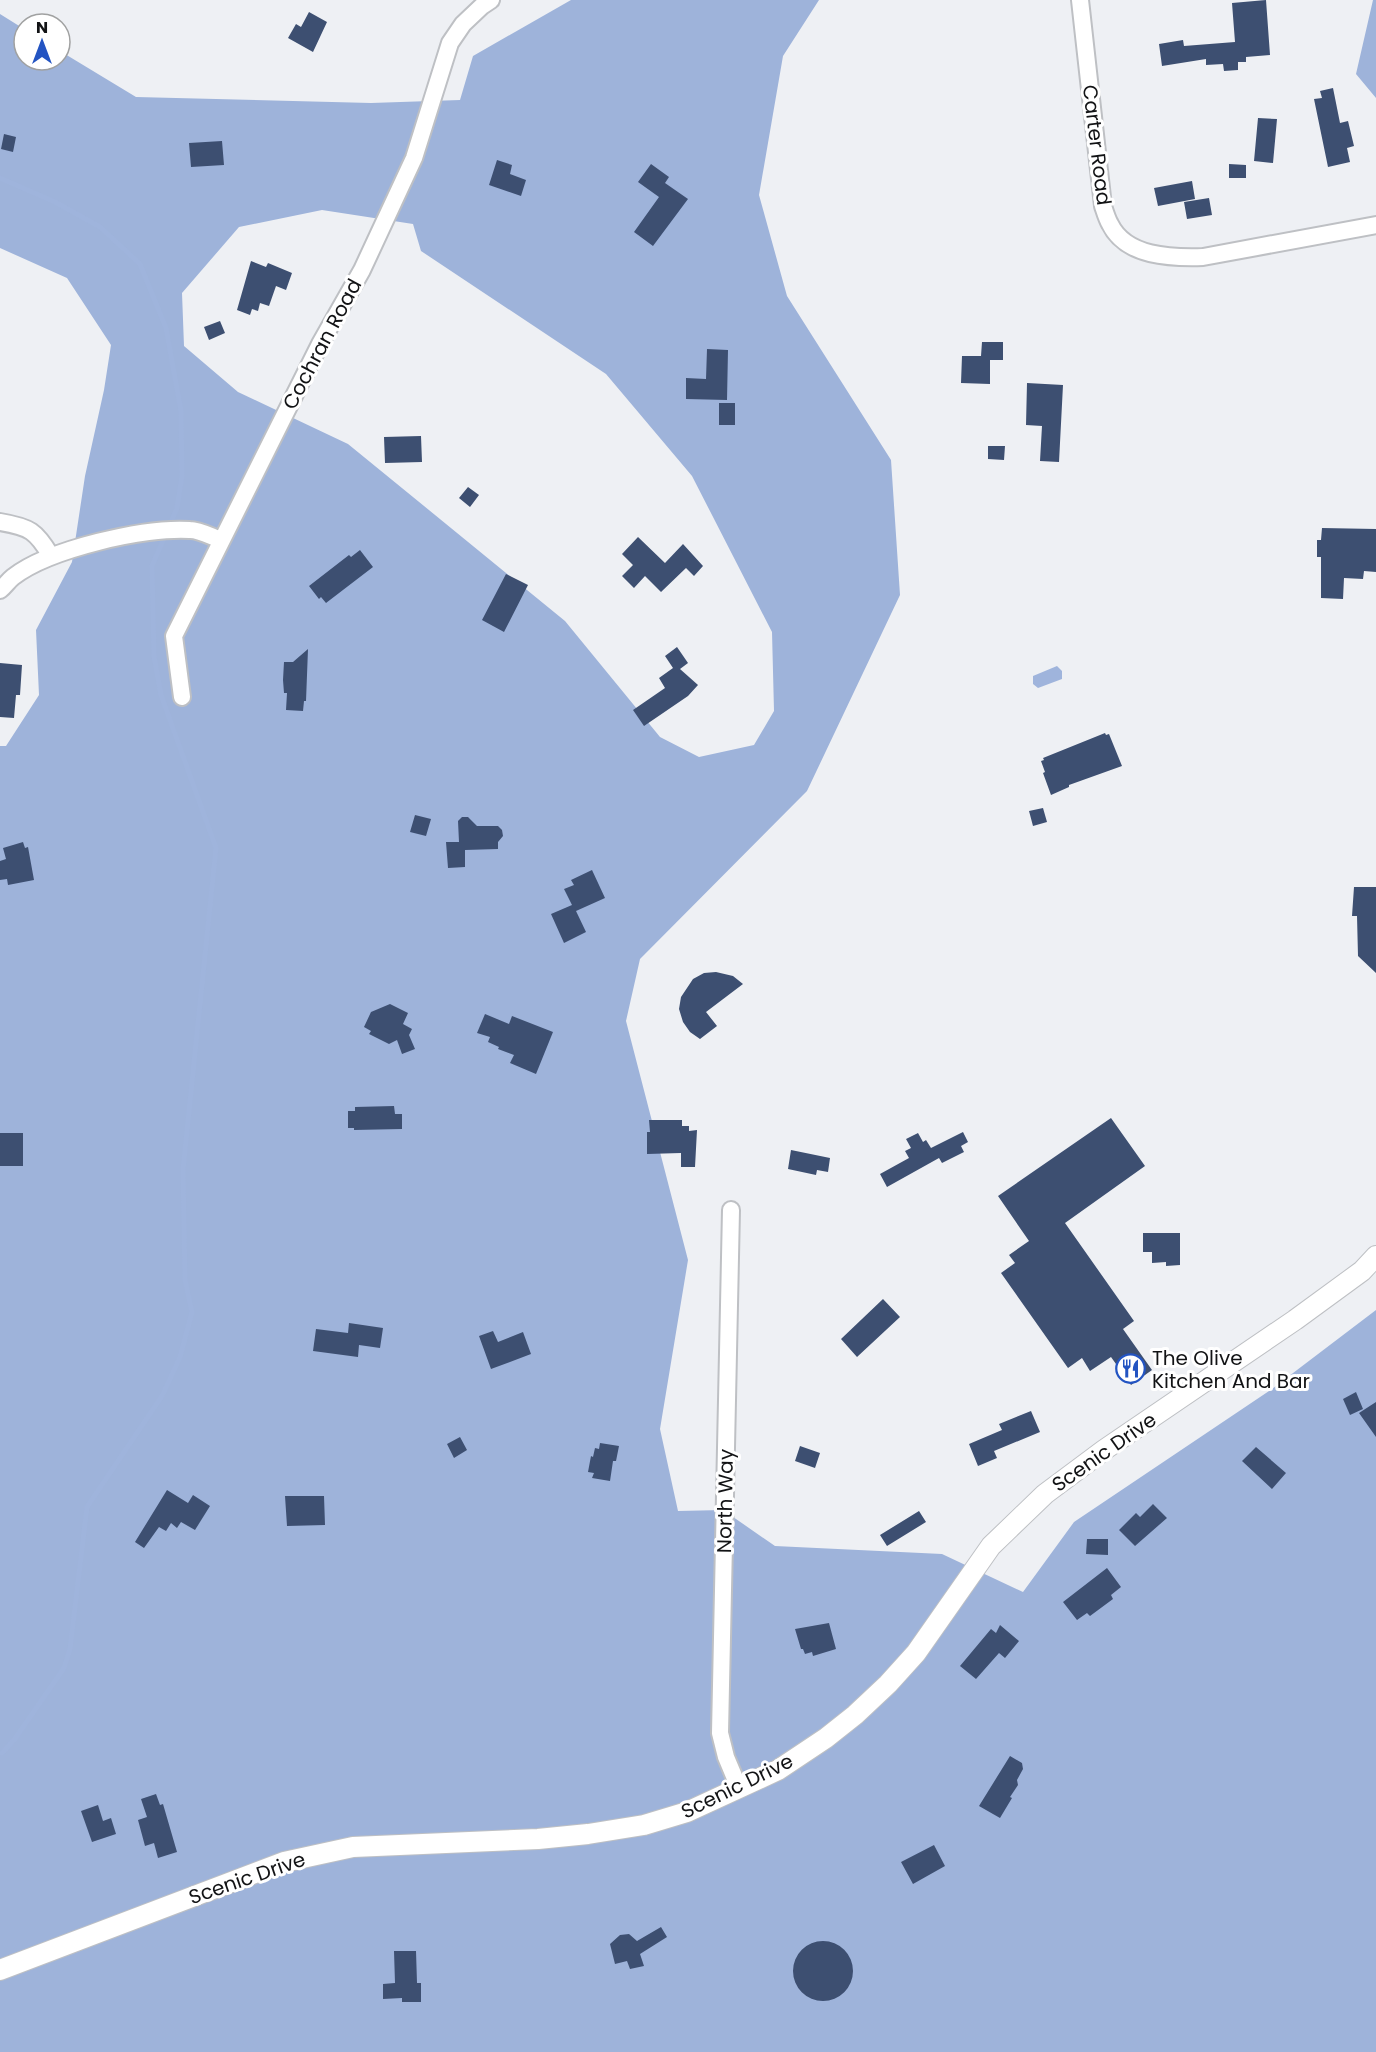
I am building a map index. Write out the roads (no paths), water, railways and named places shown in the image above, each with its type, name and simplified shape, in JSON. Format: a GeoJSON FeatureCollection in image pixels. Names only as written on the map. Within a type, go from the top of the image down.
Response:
{"type":"FeatureCollection","features":[{"type":"Feature","properties":{"kind":"street","name":"Cochran Road"},"geometry":{"type":"LineString","coordinates":[[182,697],[174,636],[320,344],[362,270],[414,158],[450,43],[463,24],[491,0]]}},
{"type":"Feature","properties":{"kind":"street","name":"Carter Road"},"geometry":{"type":"LineString","coordinates":[[1080,0],[1103,206],[1110,225],[1120,238],[1140,250],[1179,258],[1203,257],[1376,225]]}},
{"type":"Feature","properties":{"kind":"street"},"geometry":{"type":"LineString","coordinates":[[0,522],[14,525],[39,536],[51,556]]}},
{"type":"Feature","properties":{"kind":"street"},"geometry":{"type":"LineString","coordinates":[[0,591],[13,577],[51,556],[76,548],[148,533],[192,529],[221,540]]}},
{"type":"Feature","properties":{"kind":"street","name":"North Way"},"geometry":{"type":"LineString","coordinates":[[731,1210],[720,1733],[726,1757],[739,1788]]}},
{"type":"Feature","properties":{"kind":"street","name":"Scenic Drive"},"geometry":{"type":"LineString","coordinates":[[0,1970],[294,1860],[353,1847],[538,1839],[644,1825],[687,1812],[778,1770],[826,1738],[888,1684],[916,1653],[991,1546],[1045,1494],[1104,1450],[1295,1320],[1362,1271],[1376,1256]]}},
{"type":"Feature","properties":{"kind":"waterway"},"geometry":{"type":"LineString","coordinates":[[0,178],[55,202],[100,227],[140,264],[166,328],[181,411],[182,476],[177,508],[152,566],[154,656],[161,695],[216,848],[183,1170],[185,1280],[192,1312],[180,1357],[162,1396],[87,1507],[70,1649],[64,1668],[14,1740],[2,1753]]}},
{"type":"Feature","properties":{"kind":"place","name":"The Olive Kitchen And Bar"},"geometry":{"type":"Point","coordinates":[1131,1369]}}]}
